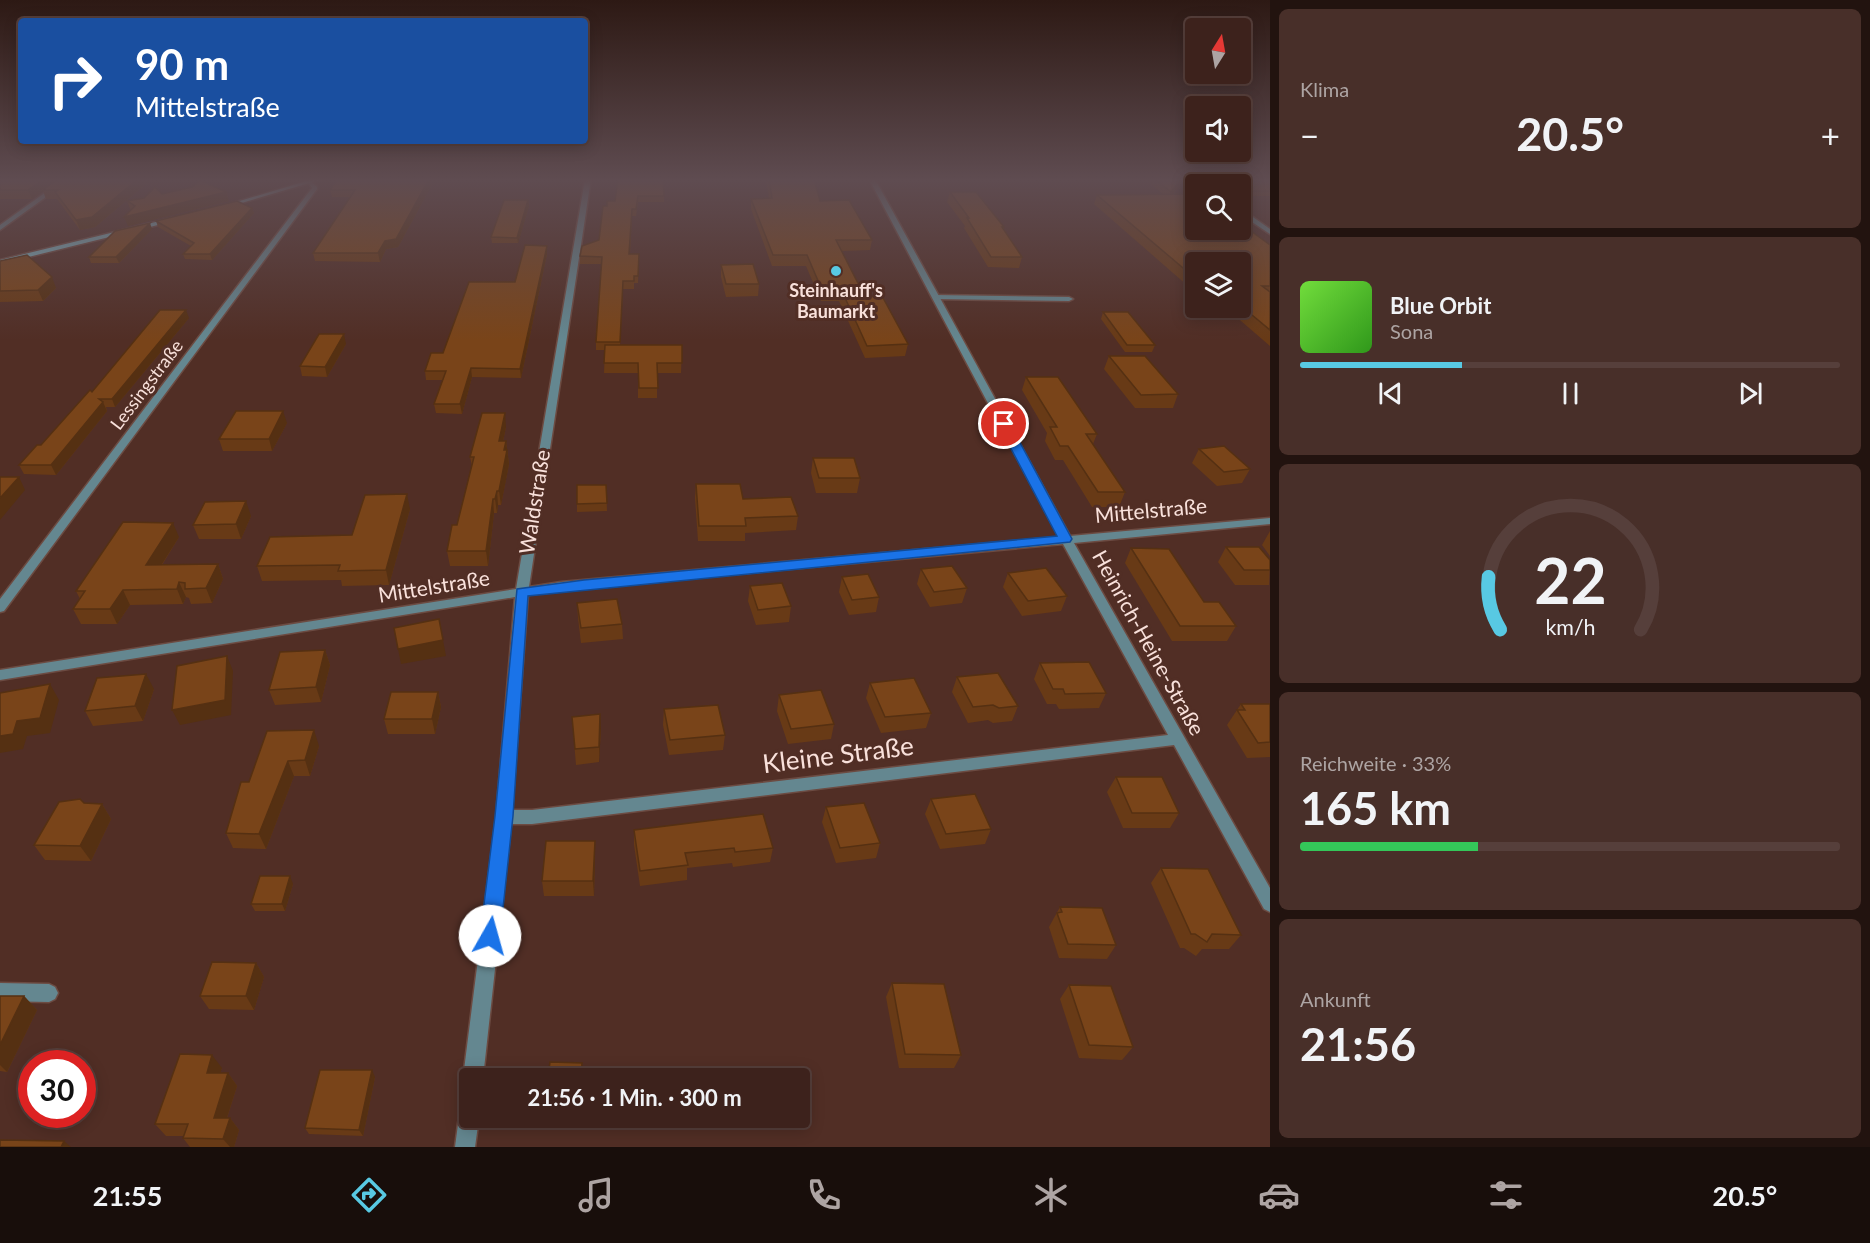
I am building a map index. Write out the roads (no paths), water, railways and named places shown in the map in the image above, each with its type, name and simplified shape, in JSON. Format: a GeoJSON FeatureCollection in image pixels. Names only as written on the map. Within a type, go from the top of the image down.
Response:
{"type":"FeatureCollection","features":[{"type":"Feature","properties":{"kind":"street"},"geometry":{"type":"LineString","coordinates":[[0,262],[119,233]]}},
{"type":"Feature","properties":{"kind":"street","name":"Lessingstraße"},"geometry":{"type":"LineString","coordinates":[[0,608],[282,233]]}},
{"type":"Feature","properties":{"kind":"street","name":"Waldstraße"},"geometry":{"type":"LineString","coordinates":[[474,1068],[504,816],[522,592],[579,233]]}},
{"type":"Feature","properties":{"kind":"street","name":"Heinrich-Heine-Straße"},"geometry":{"type":"LineString","coordinates":[[901,233],[1066,539],[1270,904]]}},
{"type":"Feature","properties":{"kind":"street"},"geometry":{"type":"LineString","coordinates":[[936,297],[1069,299]]}},
{"type":"Feature","properties":{"kind":"street","name":"Mittelstraße"},"geometry":{"type":"LineString","coordinates":[[0,675],[573,585],[1270,521]]}},
{"type":"Feature","properties":{"kind":"street","name":"Kleine Straße"},"geometry":{"type":"LineString","coordinates":[[504,816],[532,817],[1178,739]]}},
{"type":"Feature","properties":{"kind":"street"},"geometry":{"type":"LineString","coordinates":[[0,992],[49,993]]}},
{"type":"Feature","properties":{"kind":"street"},"geometry":{"type":"LineString","coordinates":[[465,1147],[468,1128]]}},
{"type":"Feature","properties":{"kind":"place","name":"Steinhauff's Baumarkt"},"geometry":{"type":"Point","coordinates":[836,271]}}]}
